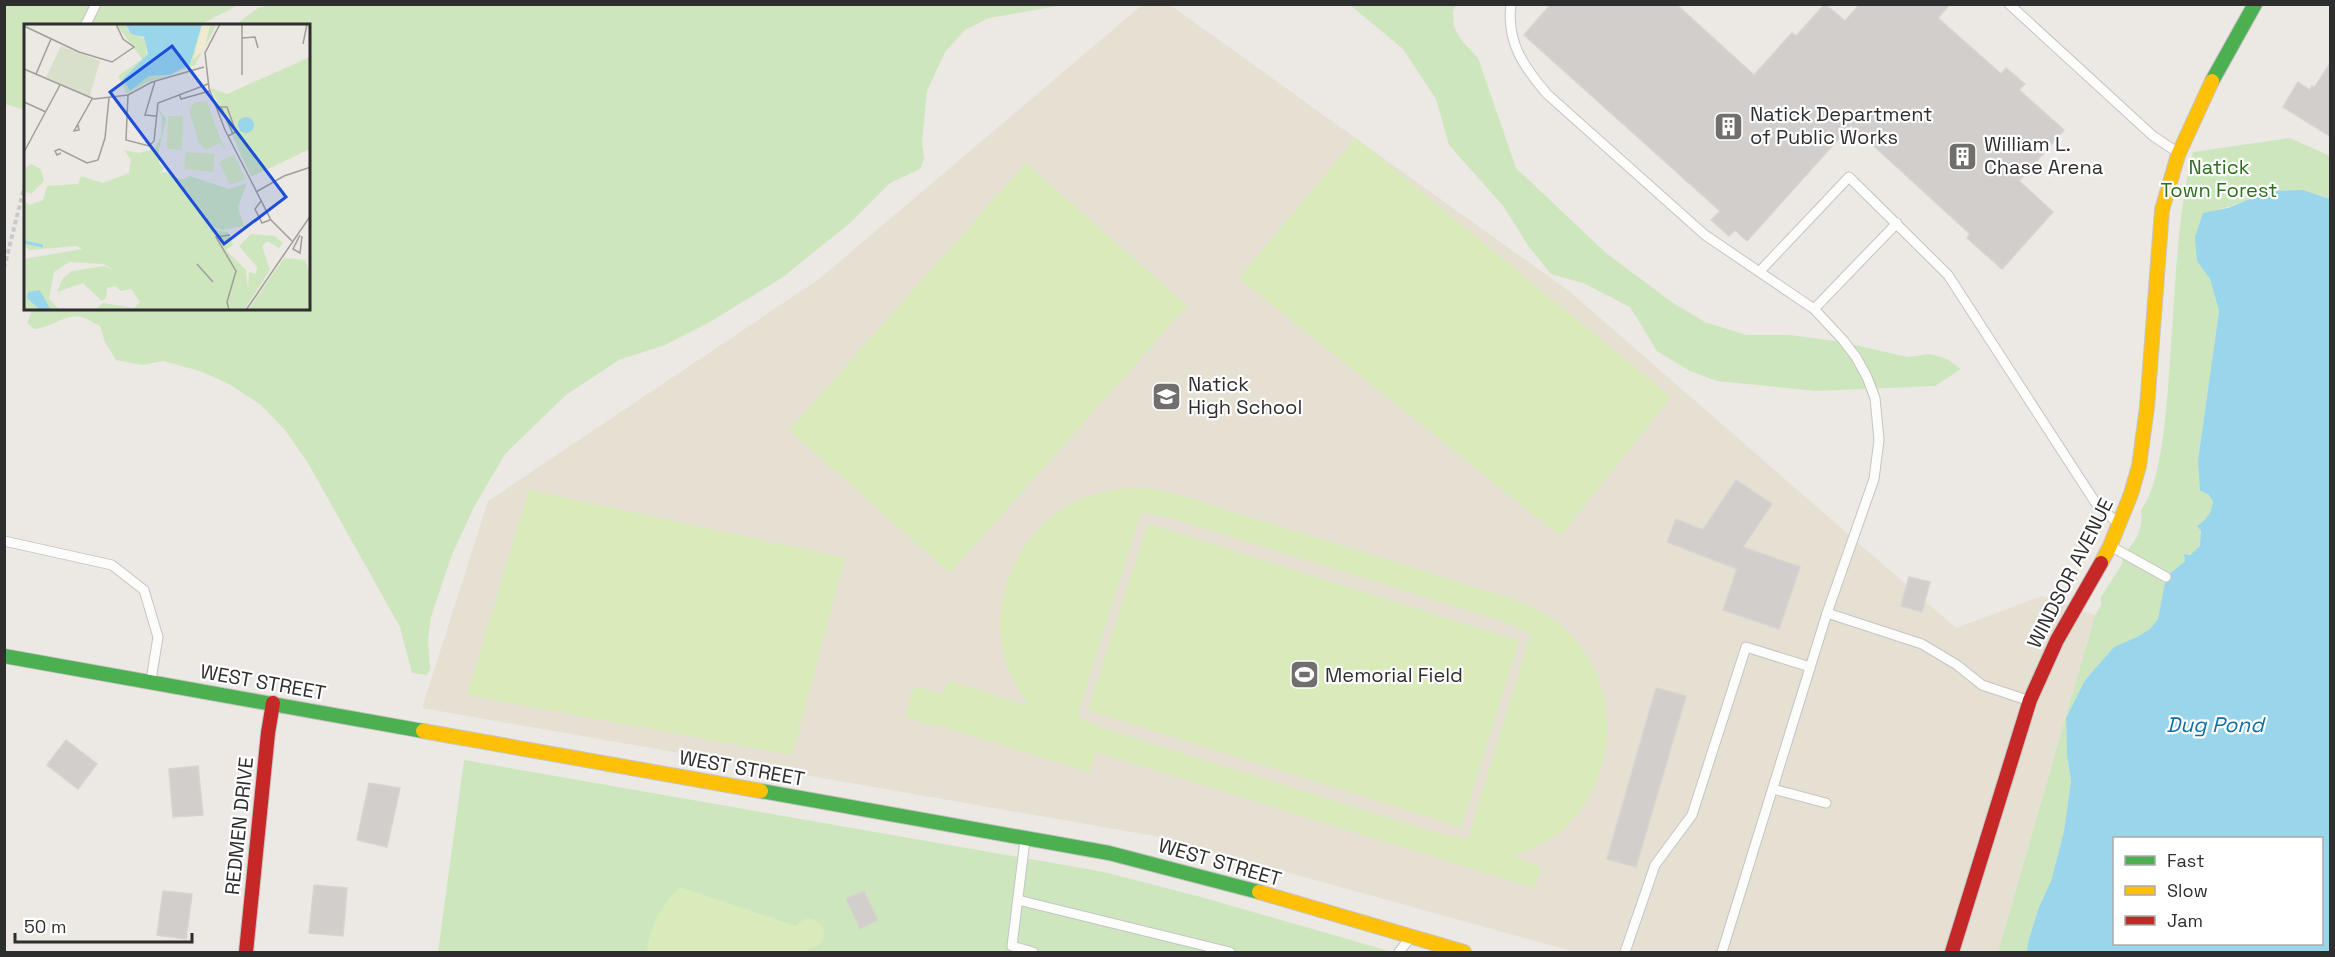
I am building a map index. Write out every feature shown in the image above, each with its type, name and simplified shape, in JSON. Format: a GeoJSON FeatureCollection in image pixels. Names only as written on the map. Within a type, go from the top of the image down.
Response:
{"type":"FeatureCollection","features":[{"type":"Feature","properties":{"kind":"street","name":"WINDSOR AVENUE"},"geometry":{"type":"LineString","coordinates":[[1952,952],[2030,700],[2052,650],[2120,525],[2139,466],[2144,437],[2162,210],[2177,152],[2206,89],[2255,4]]}},
{"type":"Feature","properties":{"kind":"street","name":"WEST STREET"},"geometry":{"type":"LineString","coordinates":[[4,656],[1109,853],[1464,952]]}},
{"type":"Feature","properties":{"kind":"street","name":"REDMEN DRIVE"},"geometry":{"type":"LineString","coordinates":[[246,952],[268,733],[273,704]]}},
{"type":"Feature","properties":{"kind":"lane"},"geometry":{"type":"LineString","coordinates":[[86,24],[96,4]]}},
{"type":"Feature","properties":{"kind":"lane"},"geometry":{"type":"LineString","coordinates":[[1511,4],[1511,35],[1518,54],[1547,94],[1705,235],[1814,309],[1857,357],[1868,377],[1875,398],[1879,440],[1868,500],[1827,613],[1722,952]]}},
{"type":"Feature","properties":{"kind":"lane"},"geometry":{"type":"LineString","coordinates":[[2009,4],[2153,136],[2177,152]]}},
{"type":"Feature","properties":{"kind":"lane"},"geometry":{"type":"LineString","coordinates":[[1760,272],[1850,177],[1948,275],[2097,505],[2108,517],[2120,525]]}},
{"type":"Feature","properties":{"kind":"lane"},"geometry":{"type":"LineString","coordinates":[[1814,309],[1897,223]]}},
{"type":"Feature","properties":{"kind":"lane"},"geometry":{"type":"LineString","coordinates":[[4,541],[112,565],[144,590],[158,637],[150,682]]}},
{"type":"Feature","properties":{"kind":"lane"},"geometry":{"type":"LineString","coordinates":[[2110,546],[2166,577]]}},
{"type":"Feature","properties":{"kind":"lane"},"geometry":{"type":"LineString","coordinates":[[1827,613],[1922,644],[1957,665],[1982,685],[2030,700]]}},
{"type":"Feature","properties":{"kind":"lane"},"geometry":{"type":"LineString","coordinates":[[1626,952],[1655,865],[1692,815],[1746,647],[1810,667]]}},
{"type":"Feature","properties":{"kind":"lane"},"geometry":{"type":"LineString","coordinates":[[1773,789],[1826,803]]}},
{"type":"Feature","properties":{"kind":"lane"},"geometry":{"type":"LineString","coordinates":[[1026,837],[1012,946],[1034,952]]}},
{"type":"Feature","properties":{"kind":"lane"},"geometry":{"type":"LineString","coordinates":[[1018,900],[1230,952]]}},
{"type":"Feature","properties":{"kind":"lane"},"geometry":{"type":"LineString","coordinates":[[1399,952],[1411,937]]}},
{"type":"Feature","properties":{"kind":"path"},"geometry":{"type":"LineString","coordinates":[[4,268],[24,188]]}},
{"type":"Feature","properties":{"kind":"shaded area","name":"Natick High School"},"geometry":{"type":"Polygon","coordinates":[[[1142,5],[1170,5],[1569,291],[1956,628],[2042,596],[2095,615],[1998,952],[1575,952],[1160,837],[422,708],[488,501],[819,279],[1142,5]]]}},
{"type":"Feature","properties":{"kind":"green space"},"geometry":{"type":"Polygon","coordinates":[[[269,4],[1063,5],[989,18],[965,30],[945,52],[927,91],[922,142],[924,159],[920,169],[890,183],[850,223],[783,277],[710,322],[665,345],[619,360],[566,395],[505,454],[474,507],[451,557],[431,617],[428,639],[430,669],[427,675],[412,673],[400,627],[308,463],[285,430],[261,405],[229,384],[200,371],[163,361],[142,365],[116,360],[105,342],[100,326],[82,317],[70,317],[34,329],[27,323],[34,310],[310,310],[310,24],[236,24],[258,8],[269,4]]]}},
{"type":"Feature","properties":{"kind":"green space"},"geometry":{"type":"Polygon","coordinates":[[[5,5],[239,5],[201,24],[24,24],[24,110],[5,104],[5,5]]]}},
{"type":"Feature","properties":{"kind":"green space"},"geometry":{"type":"Polygon","coordinates":[[[1350,5],[1456,5],[1453,11],[1454,27],[1462,41],[1478,58],[1516,168],[1606,253],[1673,303],[1705,322],[1746,335],[1790,335],[1842,342],[1907,357],[1930,354],[1947,359],[1961,369],[1935,386],[1816,391],[1717,381],[1690,371],[1657,351],[1630,307],[1583,283],[1551,274],[1529,247],[1504,207],[1449,145],[1436,99],[1403,49],[1350,5]]]}},
{"type":"Feature","properties":{"kind":"green space"},"geometry":{"type":"Polygon","coordinates":[[[1356,138],[1671,397],[1560,536],[1239,278],[1356,138]]]}},
{"type":"Feature","properties":{"kind":"green space","name":"Natick Town Forest"},"geometry":{"type":"Polygon","coordinates":[[[2290,138],[2330,156],[2330,199],[2312,193],[2280,191],[2203,214],[2197,261],[2210,279],[2219,311],[2198,460],[2208,494],[2214,502],[2212,510],[2198,526],[2202,541],[2198,549],[2190,554],[2184,554],[2185,561],[2166,577],[2158,619],[2150,629],[2137,638],[2114,647],[2085,680],[2066,718],[2067,755],[2071,781],[2064,831],[2051,881],[2039,907],[2027,952],[1998,952],[2095,615],[2101,605],[2101,597],[2122,564],[2123,553],[2132,545],[2138,534],[2141,510],[2149,496],[2155,477],[2167,406],[2180,223],[2193,152],[2290,138]]]}},
{"type":"Feature","properties":{"kind":"green space"},"geometry":{"type":"Polygon","coordinates":[[[1026,163],[1187,306],[950,573],[789,430],[1026,163]]]}},
{"type":"Feature","properties":{"kind":"green space"},"geometry":{"type":"Polygon","coordinates":[[[1134,488],[1155,489],[1176,494],[1513,599],[1535,609],[1562,626],[1586,654],[1598,678],[1605,704],[1607,730],[1604,757],[1596,783],[1582,807],[1558,833],[1512,857],[1541,866],[1535,888],[1096,752],[1089,772],[905,717],[914,686],[943,695],[948,681],[1029,706],[1011,675],[1002,646],[1003,598],[1020,554],[1034,534],[1072,503],[1102,492],[1134,488]],[[1141,512],[1077,716],[1102,728],[1440,834],[1468,839],[1531,634],[1506,622],[1168,517],[1141,512]]]}},
{"type":"Feature","properties":{"kind":"green space"},"geometry":{"type":"Polygon","coordinates":[[[529,490],[845,558],[792,755],[467,695],[529,490]]]}},
{"type":"Feature","properties":{"kind":"green space","name":"Memorial Field"},"geometry":{"type":"Polygon","coordinates":[[[1148,524],[1519,641],[1461,827],[1088,710],[1148,524]]]}},
{"type":"Feature","properties":{"kind":"green space"},"geometry":{"type":"Polygon","coordinates":[[[464,760],[1104,872],[1201,897],[1392,952],[438,952],[464,760]]]}},
{"type":"Feature","properties":{"kind":"green space"},"geometry":{"type":"Polygon","coordinates":[[[680,887],[796,926],[805,919],[812,919],[822,926],[824,934],[822,941],[808,949],[807,952],[647,952],[650,933],[658,916],[680,887]]]}},
{"type":"Feature","properties":{"kind":"water","name":"Dug Pond"},"geometry":{"type":"Polygon","coordinates":[[[2303,190],[2330,199],[2330,952],[2027,952],[2039,907],[2051,881],[2064,831],[2071,781],[2067,755],[2066,718],[2085,680],[2114,647],[2150,629],[2158,619],[2166,577],[2185,561],[2184,554],[2190,555],[2200,546],[2201,531],[2197,526],[2204,521],[2211,509],[2213,501],[2208,494],[2200,491],[2198,460],[2219,311],[2210,279],[2197,261],[2195,237],[2203,213],[2228,208],[2269,191],[2303,190]]]}},
{"type":"Feature","properties":{"kind":"building"},"geometry":{"type":"Polygon","coordinates":[[[1551,4],[1676,4],[1754,75],[1792,33],[1796,36],[1825,4],[1845,21],[1860,4],[1950,4],[1938,18],[2001,74],[2006,68],[2025,84],[2019,90],[2064,130],[2019,181],[2053,212],[2002,269],[1967,238],[1970,234],[1851,125],[1747,241],[1735,230],[1729,236],[1711,220],[1720,211],[1524,35],[1551,4]]]}},
{"type":"Feature","properties":{"kind":"building"},"geometry":{"type":"Polygon","coordinates":[[[2331,62],[2331,137],[2283,107],[2298,82],[2310,90],[2312,86],[2314,88],[2331,62]]]}},
{"type":"Feature","properties":{"kind":"building"},"geometry":{"type":"Polygon","coordinates":[[[1736,480],[1772,504],[1743,547],[1800,567],[1779,629],[1723,610],[1737,569],[1667,542],[1676,519],[1703,530],[1736,480]]]}},
{"type":"Feature","properties":{"kind":"building"},"geometry":{"type":"Polygon","coordinates":[[[1909,577],[1930,582],[1922,612],[1901,606],[1909,577]]]}},
{"type":"Feature","properties":{"kind":"building"},"geometry":{"type":"Polygon","coordinates":[[[1656,688],[1686,696],[1636,867],[1607,859],[1656,688]]]}},
{"type":"Feature","properties":{"kind":"building"},"geometry":{"type":"Polygon","coordinates":[[[66,740],[97,764],[78,789],[47,765],[66,740]]]}},
{"type":"Feature","properties":{"kind":"building"},"geometry":{"type":"Polygon","coordinates":[[[198,766],[203,815],[173,817],[169,769],[198,766]]]}},
{"type":"Feature","properties":{"kind":"building"},"geometry":{"type":"Polygon","coordinates":[[[369,783],[400,788],[387,847],[357,840],[369,783]]]}},
{"type":"Feature","properties":{"kind":"building"},"geometry":{"type":"Polygon","coordinates":[[[314,885],[347,888],[343,936],[309,933],[314,885]]]}},
{"type":"Feature","properties":{"kind":"building"},"geometry":{"type":"Polygon","coordinates":[[[163,891],[192,894],[186,939],[157,935],[163,891]]]}},
{"type":"Feature","properties":{"kind":"building"},"geometry":{"type":"Polygon","coordinates":[[[864,891],[878,920],[860,929],[846,899],[864,891]]]}},
{"type":"Feature","properties":{"kind":"traffic: fast"},"geometry":{"type":"LineString","coordinates":[[2212,81],[2255,4]]}},
{"type":"Feature","properties":{"kind":"traffic: fast"},"geometry":{"type":"LineString","coordinates":[[4,656],[423,731]]}},
{"type":"Feature","properties":{"kind":"traffic: fast"},"geometry":{"type":"LineString","coordinates":[[761,791],[1109,853],[1259,892]]}},
{"type":"Feature","properties":{"kind":"traffic: slow"},"geometry":{"type":"LineString","coordinates":[[2101,563],[2131,494],[2139,466],[2147,407],[2162,210],[2178,155],[2212,81]]}},
{"type":"Feature","properties":{"kind":"traffic: slow"},"geometry":{"type":"LineString","coordinates":[[423,731],[761,791]]}},
{"type":"Feature","properties":{"kind":"traffic: slow"},"geometry":{"type":"LineString","coordinates":[[1259,892],[1464,952]]}},
{"type":"Feature","properties":{"kind":"traffic: jam"},"geometry":{"type":"LineString","coordinates":[[1952,952],[2030,700],[2057,640],[2101,563]]}},
{"type":"Feature","properties":{"kind":"traffic: jam"},"geometry":{"type":"LineString","coordinates":[[246,952],[273,703]]}},
{"type":"Feature","properties":{"kind":"place","name":"Natick Department of Public Works"},"geometry":{"type":"Point","coordinates":[1729,126]}},
{"type":"Feature","properties":{"kind":"place","name":"William L. Chase Arena"},"geometry":{"type":"Point","coordinates":[1963,156]}},
{"type":"Feature","properties":{"kind":"place","name":"Natick High School"},"geometry":{"type":"Point","coordinates":[1167,396]}},
{"type":"Feature","properties":{"kind":"place","name":"Memorial Field"},"geometry":{"type":"Point","coordinates":[1304,675]}}]}
